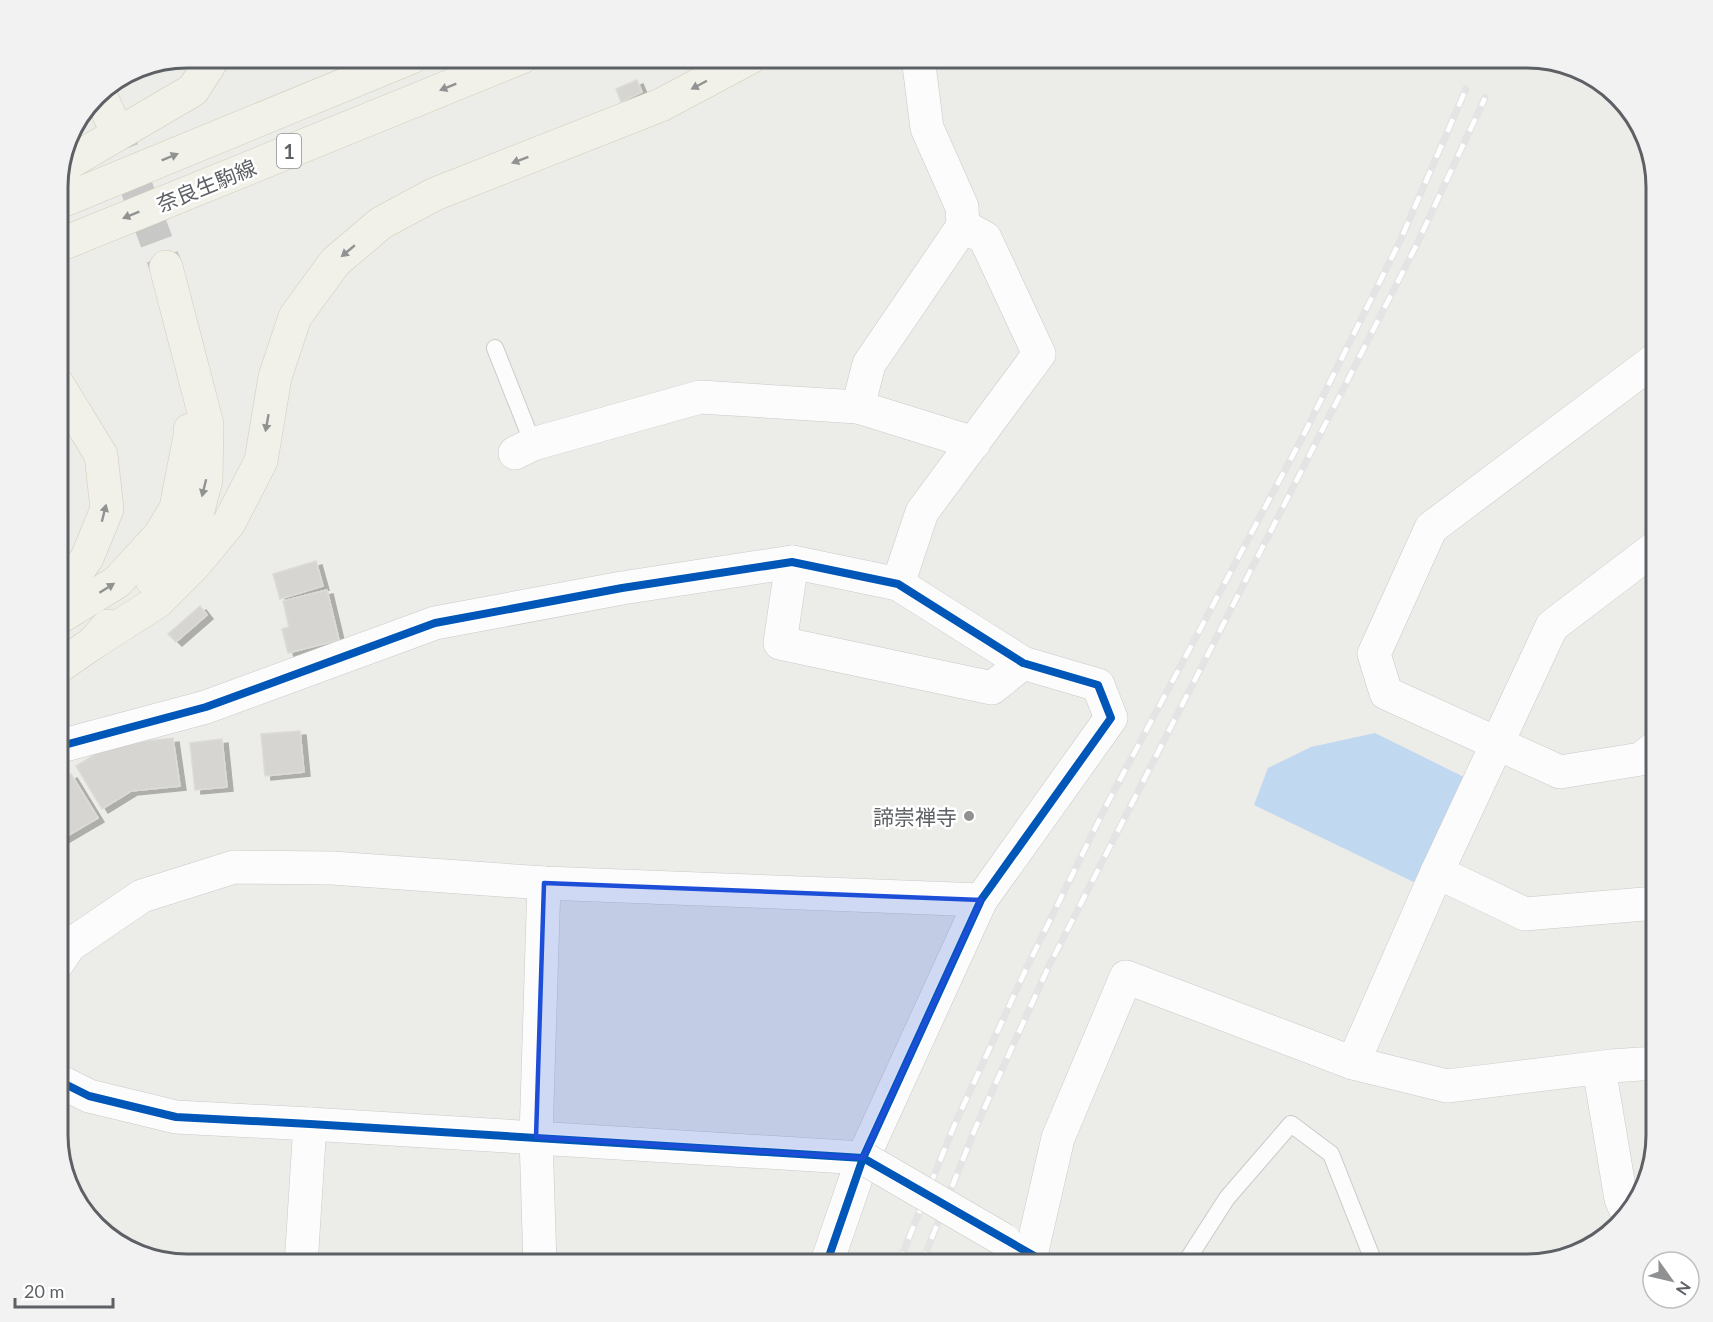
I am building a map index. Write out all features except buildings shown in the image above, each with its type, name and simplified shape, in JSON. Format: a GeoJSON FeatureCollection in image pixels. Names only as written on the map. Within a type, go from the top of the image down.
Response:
{"type":"FeatureCollection","features":[{"type":"Feature","properties":{"kind":"main road"},"geometry":{"type":"LineString","coordinates":[[70,162],[193,90],[207,68]]}},
{"type":"Feature","properties":{"kind":"main road","name":"奈良生駒線"},"geometry":{"type":"LineString","coordinates":[[68,198],[385,68]]}},
{"type":"Feature","properties":{"kind":"main road","name":"奈良生駒線"},"geometry":{"type":"LineString","coordinates":[[68,242],[495,68]]}},
{"type":"Feature","properties":{"kind":"main road"},"geometry":{"type":"LineString","coordinates":[[68,660],[157,603],[196,563],[229,523],[261,461],[275,377],[295,317],[335,262],[381,224],[435,194],[661,105],[730,68]]}},
{"type":"Feature","properties":{"kind":"main road"},"geometry":{"type":"LineString","coordinates":[[68,612],[117,582],[160,535],[176,508],[190,436],[187,389],[160,271],[207,424],[206,480],[196,518],[175,556],[93,643]]}},
{"type":"Feature","properties":{"kind":"main road"},"geometry":{"type":"LineString","coordinates":[[68,401],[101,455],[108,509],[87,558],[68,585]]}},
{"type":"Feature","properties":{"kind":"street"},"geometry":{"type":"LineString","coordinates":[[858,406],[869,364],[963,226],[962,207],[927,128],[919,68]]}},
{"type":"Feature","properties":{"kind":"street"},"geometry":{"type":"LineString","coordinates":[[898,584],[922,512],[1039,354],[985,238],[963,226]]}},
{"type":"Feature","properties":{"kind":"street"},"geometry":{"type":"LineString","coordinates":[[1646,367],[1431,528],[1374,654],[1386,693],[1560,772],[1641,759],[1646,755]]}},
{"type":"Feature","properties":{"kind":"street"},"geometry":{"type":"LineString","coordinates":[[524,449],[700,397],[858,406],[974,443]]}},
{"type":"Feature","properties":{"kind":"street"},"geometry":{"type":"LineString","coordinates":[[1353,1063],[1437,872],[1552,626],[1646,556]]}},
{"type":"Feature","properties":{"kind":"street"},"geometry":{"type":"LineString","coordinates":[[792,562],[780,643],[992,688],[1023,663]]}},
{"type":"Feature","properties":{"kind":"street"},"geometry":{"type":"LineString","coordinates":[[68,744],[206,707],[435,623],[622,588],[792,562],[898,584],[1023,663],[1098,685],[1111,718],[981,900],[863,1158],[830,1254]]}},
{"type":"Feature","properties":{"kind":"street"},"geometry":{"type":"LineString","coordinates":[[68,948],[142,896],[234,867],[332,867],[544,883],[981,900]]}},
{"type":"Feature","properties":{"kind":"street"},"geometry":{"type":"LineString","coordinates":[[1437,872],[1525,914],[1646,904]]}},
{"type":"Feature","properties":{"kind":"street"},"geometry":{"type":"LineString","coordinates":[[540,1254],[536,1137],[544,883]]}},
{"type":"Feature","properties":{"kind":"street"},"geometry":{"type":"LineString","coordinates":[[1029,1254],[1058,1138],[1126,977],[1353,1063],[1447,1086],[1646,1064]]}},
{"type":"Feature","properties":{"kind":"street"},"geometry":{"type":"LineString","coordinates":[[1599,1068],[1623,1205]]}},
{"type":"Feature","properties":{"kind":"street"},"geometry":{"type":"LineString","coordinates":[[68,1086],[89,1096],[176,1117],[863,1158],[1025,1254]]}},
{"type":"Feature","properties":{"kind":"street"},"geometry":{"type":"LineString","coordinates":[[302,1254],[310,1124]]}},
{"type":"Feature","properties":{"kind":"lane"},"geometry":{"type":"LineString","coordinates":[[495,348],[524,449]]}},
{"type":"Feature","properties":{"kind":"lane"},"geometry":{"type":"LineString","coordinates":[[1191,1254],[1227,1198],[1291,1124],[1331,1154],[1371,1254]]}},
{"type":"Feature","properties":{"kind":"highlighted area"},"geometry":{"type":"Polygon","coordinates":[[[544,883],[981,900],[863,1158],[536,1137],[544,883]]]}},
{"type":"Feature","properties":{"kind":"water"},"geometry":{"type":"Polygon","coordinates":[[[1375,733],[1472,781],[1422,886],[1254,805],[1268,768],[1311,747],[1375,733]]]}},
{"type":"Feature","properties":{"kind":"tunnel"},"geometry":{"type":"LineString","coordinates":[[111,119],[166,267]]}},
{"type":"Feature","properties":{"kind":"railway"},"geometry":{"type":"LineString","coordinates":[[902,1254],[954,1126],[1027,967],[1106,806],[1303,436],[1400,241],[1466,89]]}},
{"type":"Feature","properties":{"kind":"railway"},"geometry":{"type":"LineString","coordinates":[[925,1254],[975,1129],[1048,968],[1415,248],[1485,98]]}},
{"type":"Feature","properties":{"kind":"cycle path"},"geometry":{"type":"LineString","coordinates":[[68,744],[206,707],[435,623],[622,588],[792,562],[898,584],[1023,663],[1098,685],[1111,718],[981,900],[863,1158],[830,1254]]}},
{"type":"Feature","properties":{"kind":"cycle path"},"geometry":{"type":"LineString","coordinates":[[68,1086],[89,1096],[176,1117],[863,1158],[1031,1254]]}},
{"type":"Feature","properties":{"kind":"place","name":"諦崇禅寺"},"geometry":{"type":"Point","coordinates":[969,816]}}]}
